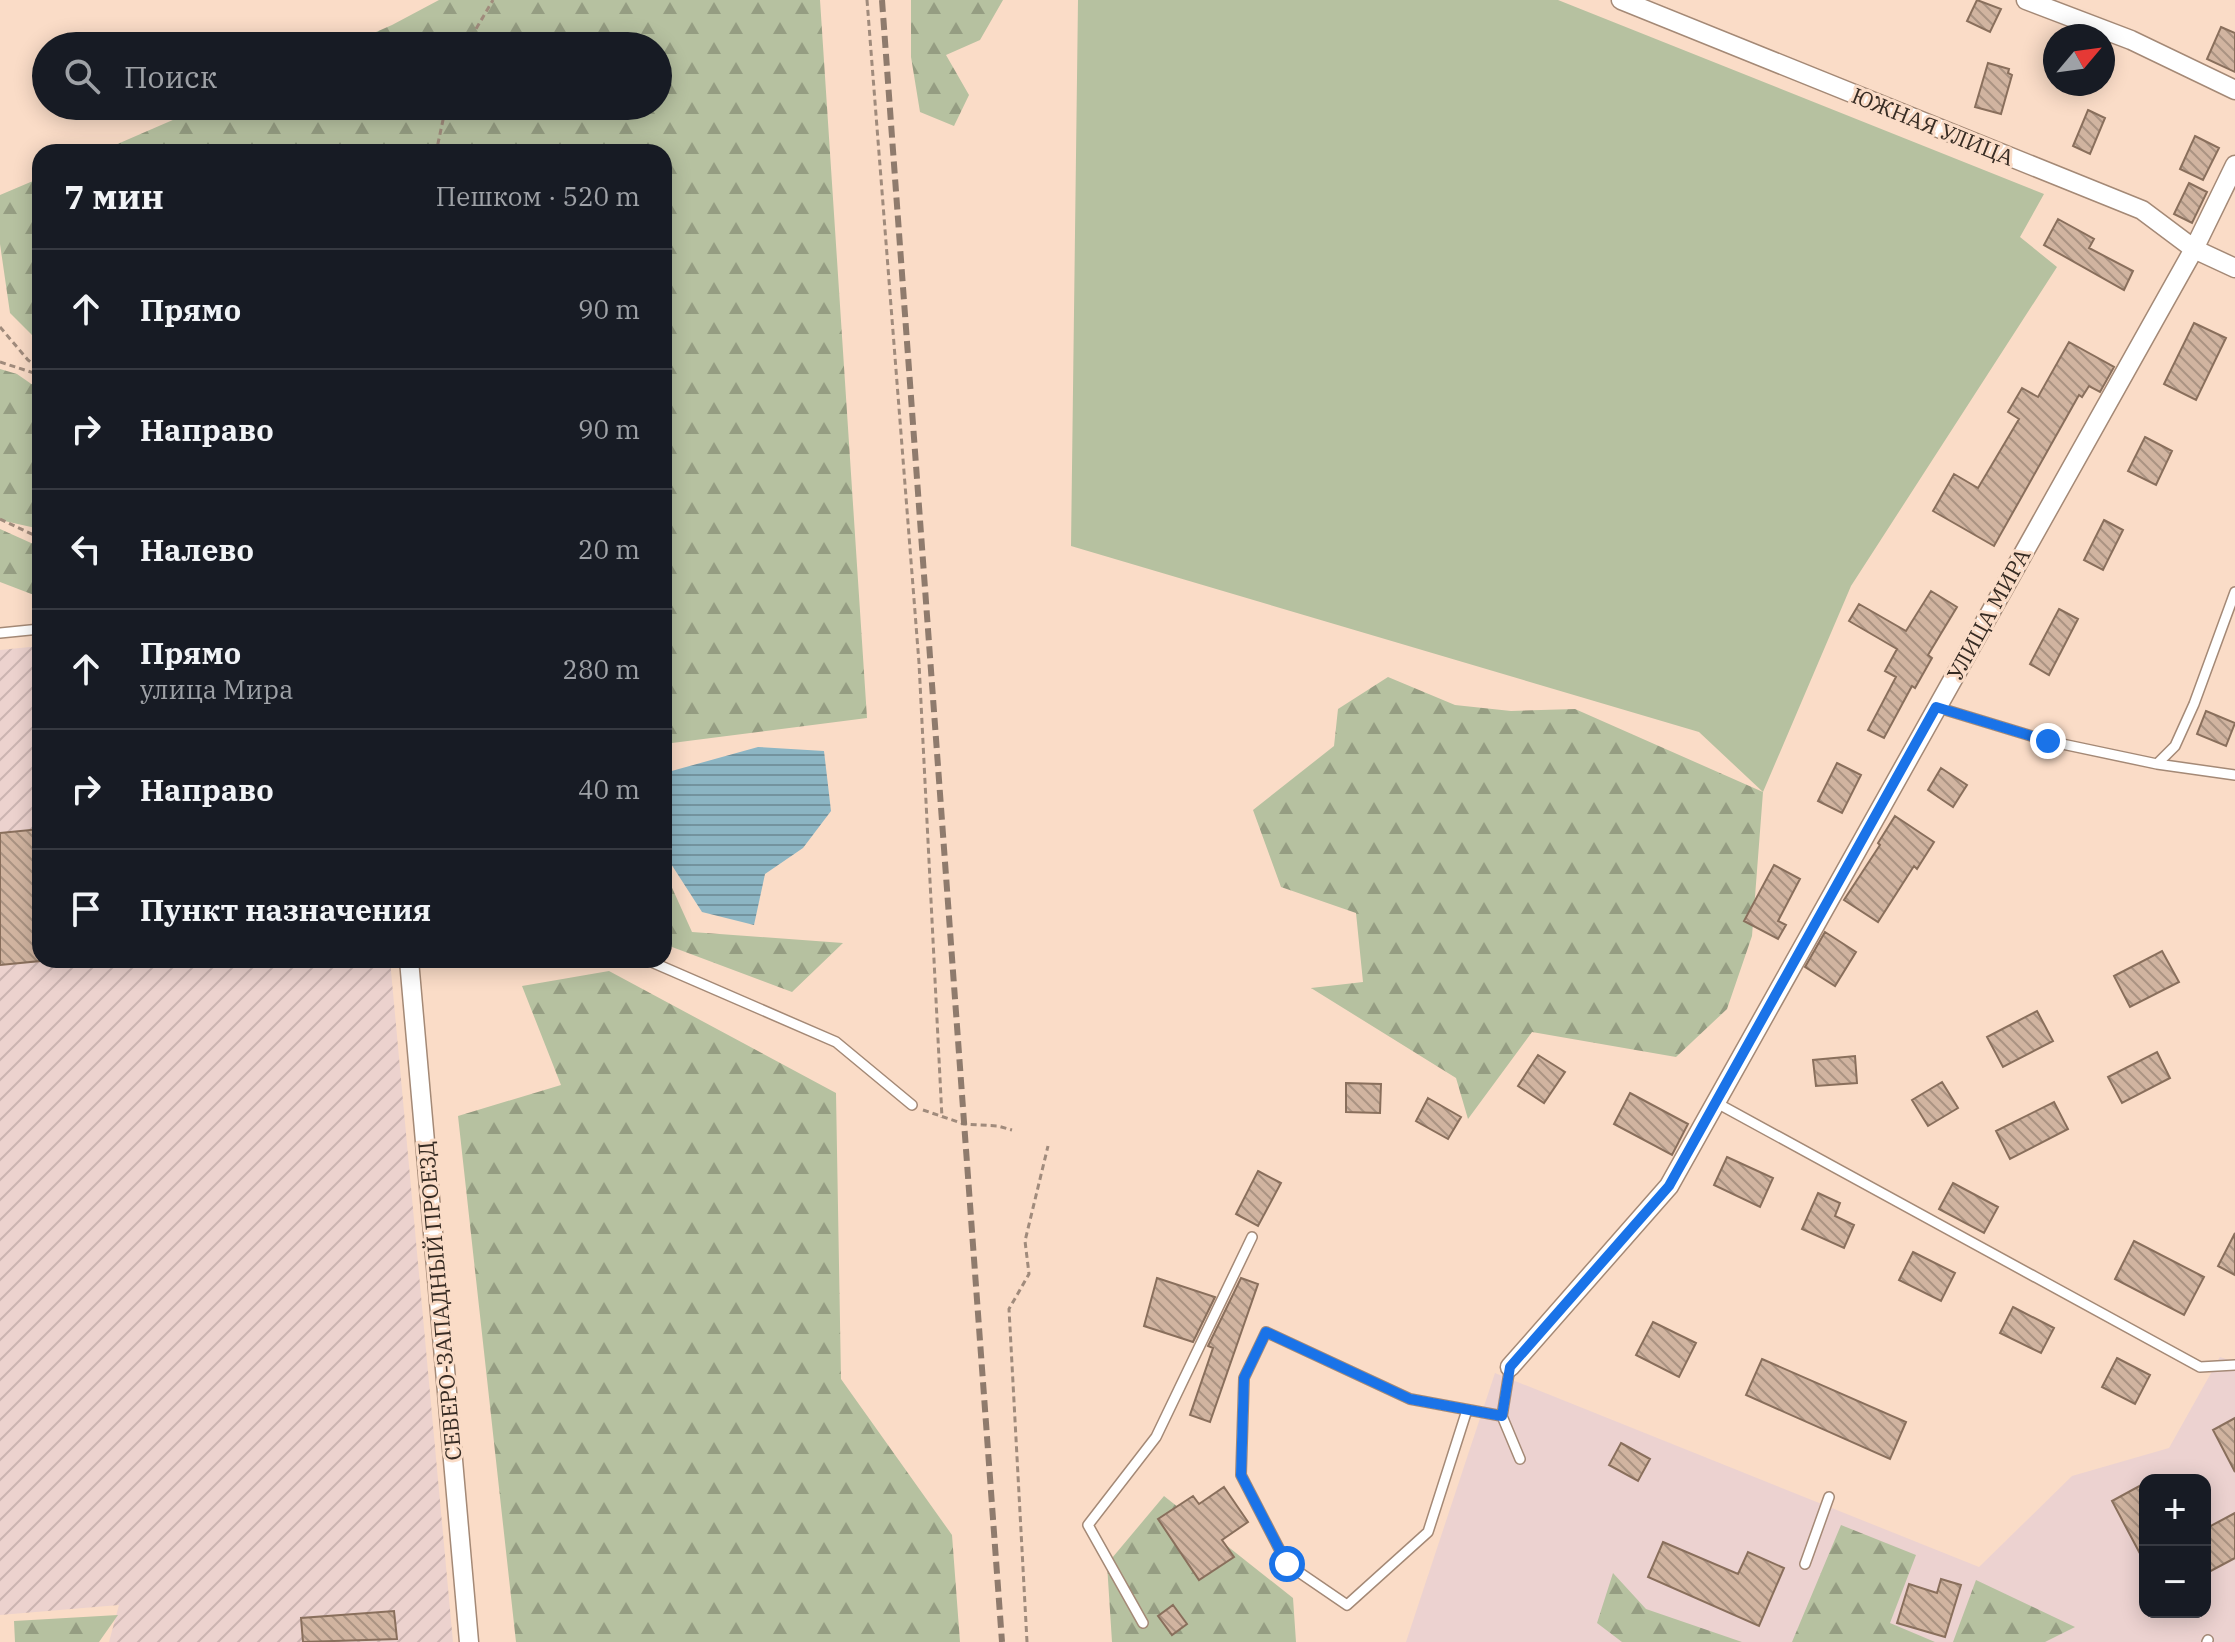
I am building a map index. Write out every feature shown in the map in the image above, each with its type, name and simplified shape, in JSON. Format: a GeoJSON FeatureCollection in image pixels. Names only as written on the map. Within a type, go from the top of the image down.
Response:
{"type":"FeatureCollection","features":[{"type":"Feature","properties":{"kind":"street","name":"ЮЖНАЯ УЛИЦА"},"geometry":{"type":"LineString","coordinates":[[1621,0],[2142,210],[2194,249],[2235,268]]}},
{"type":"Feature","properties":{"kind":"street"},"geometry":{"type":"LineString","coordinates":[[2026,0],[2131,40],[2235,90]]}},
{"type":"Feature","properties":{"kind":"street","name":"УЛИЦА МИРА"},"geometry":{"type":"LineString","coordinates":[[1510,1367],[1669,1186],[2194,249],[2235,165]]}},
{"type":"Feature","properties":{"kind":"street","name":"СЕВЕРО-ЗАПАДНЫЙ ПРОЕЗД"},"geometry":{"type":"LineString","coordinates":[[410,968],[469,1642]]}},
{"type":"Feature","properties":{"kind":"lane"},"geometry":{"type":"LineString","coordinates":[[2157,764],[2175,746],[2182,732],[2235,592]]}},
{"type":"Feature","properties":{"kind":"lane"},"geometry":{"type":"LineString","coordinates":[[0,633],[32,630]]}},
{"type":"Feature","properties":{"kind":"lane"},"geometry":{"type":"LineString","coordinates":[[1936,707],[2048,741],[2157,764],[2235,775]]}},
{"type":"Feature","properties":{"kind":"lane"},"geometry":{"type":"LineString","coordinates":[[665,968],[836,1042],[912,1105]]}},
{"type":"Feature","properties":{"kind":"lane"},"geometry":{"type":"LineString","coordinates":[[1715,1102],[2200,1367],[2235,1365]]}},
{"type":"Feature","properties":{"kind":"lane"},"geometry":{"type":"LineString","coordinates":[[1143,1623],[1088,1525],[1156,1437],[1252,1237]]}},
{"type":"Feature","properties":{"kind":"lane"},"geometry":{"type":"LineString","coordinates":[[1467,1410],[1428,1532],[1347,1605],[1287,1564],[1241,1475],[1244,1378],[1266,1332],[1410,1399],[1502,1416]]}},
{"type":"Feature","properties":{"kind":"lane"},"geometry":{"type":"LineString","coordinates":[[1510,1367],[1502,1416],[1520,1459]]}},
{"type":"Feature","properties":{"kind":"lane"},"geometry":{"type":"LineString","coordinates":[[1805,1564],[1829,1497]]}},
{"type":"Feature","properties":{"kind":"path"},"geometry":{"type":"LineString","coordinates":[[474,32],[493,0]]}},
{"type":"Feature","properties":{"kind":"path"},"geometry":{"type":"LineString","coordinates":[[867,0],[919,663],[942,1118]]}},
{"type":"Feature","properties":{"kind":"path"},"geometry":{"type":"LineString","coordinates":[[438,144],[443,120]]}},
{"type":"Feature","properties":{"kind":"path"},"geometry":{"type":"LineString","coordinates":[[0,327],[32,363]]}},
{"type":"Feature","properties":{"kind":"path"},"geometry":{"type":"LineString","coordinates":[[0,362],[32,372]]}},
{"type":"Feature","properties":{"kind":"path"},"geometry":{"type":"LineString","coordinates":[[0,519],[32,534]]}},
{"type":"Feature","properties":{"kind":"path"},"geometry":{"type":"LineString","coordinates":[[912,1105],[942,1118],[1012,1130]]}},
{"type":"Feature","properties":{"kind":"path"},"geometry":{"type":"LineString","coordinates":[[1027,1642],[1009,1309],[1029,1274],[1025,1241],[1048,1146]]}},
{"type":"Feature","properties":{"kind":"shaded area"},"geometry":{"type":"Polygon","coordinates":[[[32,647],[32,968],[391,968],[453,1642],[109,1642],[119,1605],[0,1615],[0,650],[32,647]]]}},
{"type":"Feature","properties":{"kind":"shaded area"},"geometry":{"type":"Polygon","coordinates":[[[2220,1357],[2235,1362],[2235,1642],[1406,1642],[1495,1373],[1979,1567],[2072,1476],[2169,1448],[2220,1357]]]}},
{"type":"Feature","properties":{"kind":"green space"},"geometry":{"type":"Polygon","coordinates":[[[439,0],[820,0],[867,718],[672,743],[672,144],[117,144],[173,120],[672,120],[672,32],[376,32],[439,0]]]}},
{"type":"Feature","properties":{"kind":"green space"},"geometry":{"type":"Polygon","coordinates":[[[911,0],[1003,0],[980,40],[946,55],[969,95],[954,126],[920,112],[911,57],[911,0]]]}},
{"type":"Feature","properties":{"kind":"green space"},"geometry":{"type":"Polygon","coordinates":[[[1078,0],[1558,0],[2044,194],[2020,237],[2057,267],[1851,586],[1763,792],[1699,732],[1071,546],[1078,0]]]}},
{"type":"Feature","properties":{"kind":"green space"},"geometry":{"type":"Polygon","coordinates":[[[32,181],[32,335],[10,313],[0,244],[0,195],[32,181]]]}},
{"type":"Feature","properties":{"kind":"green space"},"geometry":{"type":"Polygon","coordinates":[[[0,369],[17,374],[32,384],[32,527],[0,520],[0,369]]]}},
{"type":"Feature","properties":{"kind":"green space"},"geometry":{"type":"Polygon","coordinates":[[[0,529],[32,543],[32,594],[0,582],[0,529]]]}},
{"type":"Feature","properties":{"kind":"green space"},"geometry":{"type":"Polygon","coordinates":[[[1388,677],[1455,705],[1511,711],[1575,709],[1763,792],[1752,936],[1727,1009],[1676,1057],[1532,1032],[1468,1119],[1456,1078],[1311,988],[1363,982],[1356,913],[1281,887],[1253,810],[1334,746],[1338,709],[1388,677]]]}},
{"type":"Feature","properties":{"kind":"green space"},"geometry":{"type":"Polygon","coordinates":[[[672,888],[692,932],[843,943],[792,992],[672,947],[672,888]]]}},
{"type":"Feature","properties":{"kind":"green space"},"geometry":{"type":"Polygon","coordinates":[[[609,971],[836,1093],[841,1379],[952,1535],[960,1642],[516,1642],[458,1116],[561,1085],[522,986],[609,971]]]}},
{"type":"Feature","properties":{"kind":"green space"},"geometry":{"type":"Polygon","coordinates":[[[1164,1496],[1293,1598],[1296,1642],[1112,1642],[1107,1564],[1164,1496]]]}},
{"type":"Feature","properties":{"kind":"green space"},"geometry":{"type":"Polygon","coordinates":[[[1841,1525],[1916,1555],[1890,1623],[1935,1642],[1792,1642],[1841,1525]]]}},
{"type":"Feature","properties":{"kind":"green space"},"geometry":{"type":"Polygon","coordinates":[[[1613,1573],[1646,1609],[1742,1642],[1622,1642],[1597,1623],[1613,1573]]]}},
{"type":"Feature","properties":{"kind":"green space"},"geometry":{"type":"Polygon","coordinates":[[[1976,1580],[2075,1627],[2045,1642],[1953,1642],[1976,1580]]]}},
{"type":"Feature","properties":{"kind":"green space"},"geometry":{"type":"Polygon","coordinates":[[[118,1615],[99,1642],[15,1642],[14,1621],[118,1615]]]}},
{"type":"Feature","properties":{"kind":"water"},"geometry":{"type":"Polygon","coordinates":[[[758,747],[824,751],[831,811],[803,848],[765,874],[754,925],[702,912],[672,865],[672,771],[758,747]]]}},
{"type":"Feature","properties":{"kind":"building"},"geometry":{"type":"Polygon","coordinates":[[[1977,0],[2001,9],[1990,32],[1967,21],[1977,0]]]}},
{"type":"Feature","properties":{"kind":"building"},"geometry":{"type":"Polygon","coordinates":[[[2221,27],[2235,33],[2235,72],[2207,59],[2221,27]]]}},
{"type":"Feature","properties":{"kind":"building"},"geometry":{"type":"Polygon","coordinates":[[[1988,63],[2009,69],[2008,73],[2012,75],[2001,114],[1975,107],[1988,63]]]}},
{"type":"Feature","properties":{"kind":"building"},"geometry":{"type":"Polygon","coordinates":[[[2088,110],[2105,118],[2090,154],[2073,146],[2088,110]]]}},
{"type":"Feature","properties":{"kind":"building"},"geometry":{"type":"Polygon","coordinates":[[[2195,136],[2219,148],[2203,180],[2180,169],[2195,136]]]}},
{"type":"Feature","properties":{"kind":"building"},"geometry":{"type":"Polygon","coordinates":[[[2189,183],[2207,192],[2192,223],[2174,214],[2189,183]]]}},
{"type":"Feature","properties":{"kind":"building"},"geometry":{"type":"Polygon","coordinates":[[[2058,219],[2094,239],[2089,248],[2133,271],[2124,290],[2044,245],[2058,219]]]}},
{"type":"Feature","properties":{"kind":"building"},"geometry":{"type":"Polygon","coordinates":[[[2194,323],[2226,338],[2196,400],[2164,384],[2194,323]]]}},
{"type":"Feature","properties":{"kind":"building"},"geometry":{"type":"Polygon","coordinates":[[[2069,342],[2114,367],[2100,392],[2089,386],[2082,397],[2079,395],[1994,546],[1933,511],[1954,474],[1978,488],[2019,419],[2008,412],[2022,388],[2038,397],[2069,342]]]}},
{"type":"Feature","properties":{"kind":"building"},"geometry":{"type":"Polygon","coordinates":[[[2145,437],[2172,451],[2156,485],[2128,471],[2145,437]]]}},
{"type":"Feature","properties":{"kind":"building"},"geometry":{"type":"Polygon","coordinates":[[[2104,520],[2123,530],[2103,570],[2084,560],[2104,520]]]}},
{"type":"Feature","properties":{"kind":"building"},"geometry":{"type":"Polygon","coordinates":[[[1931,591],[1957,607],[1928,655],[1932,658],[1915,688],[1912,686],[1884,738],[1868,730],[1896,677],[1885,671],[1897,649],[1849,621],[1859,604],[1906,631],[1931,591]]]}},
{"type":"Feature","properties":{"kind":"building"},"geometry":{"type":"Polygon","coordinates":[[[2059,609],[2078,619],[2049,675],[2030,664],[2059,609]]]}},
{"type":"Feature","properties":{"kind":"building"},"geometry":{"type":"Polygon","coordinates":[[[2206,711],[2235,723],[2226,746],[2197,734],[2206,711]]]}},
{"type":"Feature","properties":{"kind":"building"},"geometry":{"type":"Polygon","coordinates":[[[1837,763],[1861,775],[1842,813],[1818,801],[1837,763]]]}},
{"type":"Feature","properties":{"kind":"building"},"geometry":{"type":"Polygon","coordinates":[[[1941,768],[1967,785],[1953,807],[1928,790],[1941,768]]]}},
{"type":"Feature","properties":{"kind":"building"},"geometry":{"type":"Polygon","coordinates":[[[1895,816],[1934,842],[1917,869],[1914,866],[1878,922],[1844,900],[1895,816]]]}},
{"type":"Feature","properties":{"kind":"building"},"geometry":{"type":"Polygon","coordinates":[[[32,830],[32,962],[0,965],[0,833],[32,830]]]}},
{"type":"Feature","properties":{"kind":"building"},"geometry":{"type":"Polygon","coordinates":[[[1774,865],[1800,879],[1778,921],[1786,925],[1778,939],[1744,921],[1774,865]]]}},
{"type":"Feature","properties":{"kind":"building"},"geometry":{"type":"Polygon","coordinates":[[[1825,932],[1856,952],[1835,986],[1805,967],[1825,932]]]}},
{"type":"Feature","properties":{"kind":"building"},"geometry":{"type":"Polygon","coordinates":[[[2162,951],[2179,982],[2130,1007],[2114,976],[2162,951]]]}},
{"type":"Feature","properties":{"kind":"building"},"geometry":{"type":"Polygon","coordinates":[[[2037,1011],[2053,1041],[2003,1067],[1987,1037],[2037,1011]]]}},
{"type":"Feature","properties":{"kind":"building"},"geometry":{"type":"Polygon","coordinates":[[[2157,1052],[2170,1078],[2122,1103],[2108,1077],[2157,1052]]]}},
{"type":"Feature","properties":{"kind":"building"},"geometry":{"type":"Polygon","coordinates":[[[1538,1055],[1565,1072],[1544,1103],[1518,1086],[1538,1055]]]}},
{"type":"Feature","properties":{"kind":"building"},"geometry":{"type":"Polygon","coordinates":[[[1855,1056],[1857,1083],[1816,1086],[1813,1060],[1855,1056]]]}},
{"type":"Feature","properties":{"kind":"building"},"geometry":{"type":"Polygon","coordinates":[[[1942,1082],[1958,1108],[1928,1126],[1912,1100],[1942,1082]]]}},
{"type":"Feature","properties":{"kind":"building"},"geometry":{"type":"Polygon","coordinates":[[[1346,1083],[1381,1084],[1380,1113],[1346,1112],[1346,1083]]]}},
{"type":"Feature","properties":{"kind":"building"},"geometry":{"type":"Polygon","coordinates":[[[1630,1093],[1688,1124],[1672,1155],[1614,1124],[1630,1093]]]}},
{"type":"Feature","properties":{"kind":"building"},"geometry":{"type":"Polygon","coordinates":[[[1428,1098],[1461,1117],[1448,1139],[1416,1121],[1428,1098]]]}},
{"type":"Feature","properties":{"kind":"building"},"geometry":{"type":"Polygon","coordinates":[[[2054,1102],[2068,1129],[2010,1159],[1996,1131],[2054,1102]]]}},
{"type":"Feature","properties":{"kind":"building"},"geometry":{"type":"Polygon","coordinates":[[[1727,1157],[1773,1178],[1760,1207],[1714,1185],[1727,1157]]]}},
{"type":"Feature","properties":{"kind":"building"},"geometry":{"type":"Polygon","coordinates":[[[1258,1171],[1281,1183],[1258,1226],[1236,1214],[1258,1171]]]}},
{"type":"Feature","properties":{"kind":"building"},"geometry":{"type":"Polygon","coordinates":[[[1953,1183],[1998,1207],[1984,1233],[1939,1209],[1953,1183]]]}},
{"type":"Feature","properties":{"kind":"building"},"geometry":{"type":"Polygon","coordinates":[[[1818,1193],[1840,1203],[1835,1216],[1854,1225],[1844,1248],[1802,1229],[1818,1193]]]}},
{"type":"Feature","properties":{"kind":"building"},"geometry":{"type":"Polygon","coordinates":[[[2235,1233],[2235,1275],[2218,1266],[2235,1233]]]}},
{"type":"Feature","properties":{"kind":"building"},"geometry":{"type":"Polygon","coordinates":[[[2134,1241],[2204,1277],[2184,1315],[2115,1279],[2134,1241]]]}},
{"type":"Feature","properties":{"kind":"building"},"geometry":{"type":"Polygon","coordinates":[[[1913,1252],[1955,1273],[1941,1301],[1899,1280],[1913,1252]]]}},
{"type":"Feature","properties":{"kind":"building"},"geometry":{"type":"Polygon","coordinates":[[[1157,1278],[1215,1297],[1193,1342],[1144,1326],[1157,1278]]]}},
{"type":"Feature","properties":{"kind":"building"},"geometry":{"type":"Polygon","coordinates":[[[1241,1278],[1258,1284],[1210,1422],[1190,1415],[1213,1348],[1208,1346],[1241,1278]]]}},
{"type":"Feature","properties":{"kind":"building"},"geometry":{"type":"Polygon","coordinates":[[[2013,1307],[2054,1328],[2041,1353],[2000,1333],[2013,1307]]]}},
{"type":"Feature","properties":{"kind":"building"},"geometry":{"type":"Polygon","coordinates":[[[1653,1322],[1696,1343],[1679,1377],[1636,1355],[1653,1322]]]}},
{"type":"Feature","properties":{"kind":"building"},"geometry":{"type":"Polygon","coordinates":[[[2117,1358],[2150,1375],[2135,1404],[2102,1387],[2117,1358]]]}},
{"type":"Feature","properties":{"kind":"building"},"geometry":{"type":"Polygon","coordinates":[[[1762,1359],[1906,1422],[1890,1459],[1746,1395],[1762,1359]]]}},
{"type":"Feature","properties":{"kind":"building"},"geometry":{"type":"Polygon","coordinates":[[[2235,1418],[2235,1472],[2213,1430],[2235,1418]]]}},
{"type":"Feature","properties":{"kind":"building"},"geometry":{"type":"Polygon","coordinates":[[[1621,1443],[1650,1459],[1638,1481],[1609,1465],[1621,1443]]]}},
{"type":"Feature","properties":{"kind":"building"},"geometry":{"type":"Polygon","coordinates":[[[2139,1486],[2139,1552],[2112,1501],[2139,1486]]]}},
{"type":"Feature","properties":{"kind":"building"},"geometry":{"type":"Polygon","coordinates":[[[1224,1487],[1248,1522],[1222,1540],[1234,1557],[1199,1580],[1158,1519],[1193,1496],[1199,1504],[1224,1487]]]}},
{"type":"Feature","properties":{"kind":"building"},"geometry":{"type":"Polygon","coordinates":[[[2235,1513],[2235,1558],[2211,1571],[2211,1546],[2211,1526],[2235,1513]]]}},
{"type":"Feature","properties":{"kind":"building"},"geometry":{"type":"Polygon","coordinates":[[[1663,1542],[1738,1574],[1748,1552],[1784,1568],[1759,1626],[1648,1577],[1663,1542]]]}},
{"type":"Feature","properties":{"kind":"building"},"geometry":{"type":"Polygon","coordinates":[[[1941,1579],[1961,1585],[1945,1637],[1897,1623],[1909,1584],[1937,1593],[1941,1579]]]}},
{"type":"Feature","properties":{"kind":"building"},"geometry":{"type":"Polygon","coordinates":[[[1173,1605],[1187,1624],[1172,1635],[1158,1616],[1173,1605]]]}},
{"type":"Feature","properties":{"kind":"building"},"geometry":{"type":"Polygon","coordinates":[[[394,1611],[397,1639],[303,1642],[301,1618],[394,1611]]]}},
{"type":"Feature","properties":{"kind":"railway"},"geometry":{"type":"LineString","coordinates":[[882,0],[1002,1642]]}},
{"type":"Feature","properties":{"kind":"route"},"geometry":{"type":"LineString","coordinates":[[1287,1564],[1241,1475],[1244,1378],[1266,1332],[1410,1399],[1502,1416],[1510,1367],[1669,1186],[1936,707],[2048,741]]}}]}
